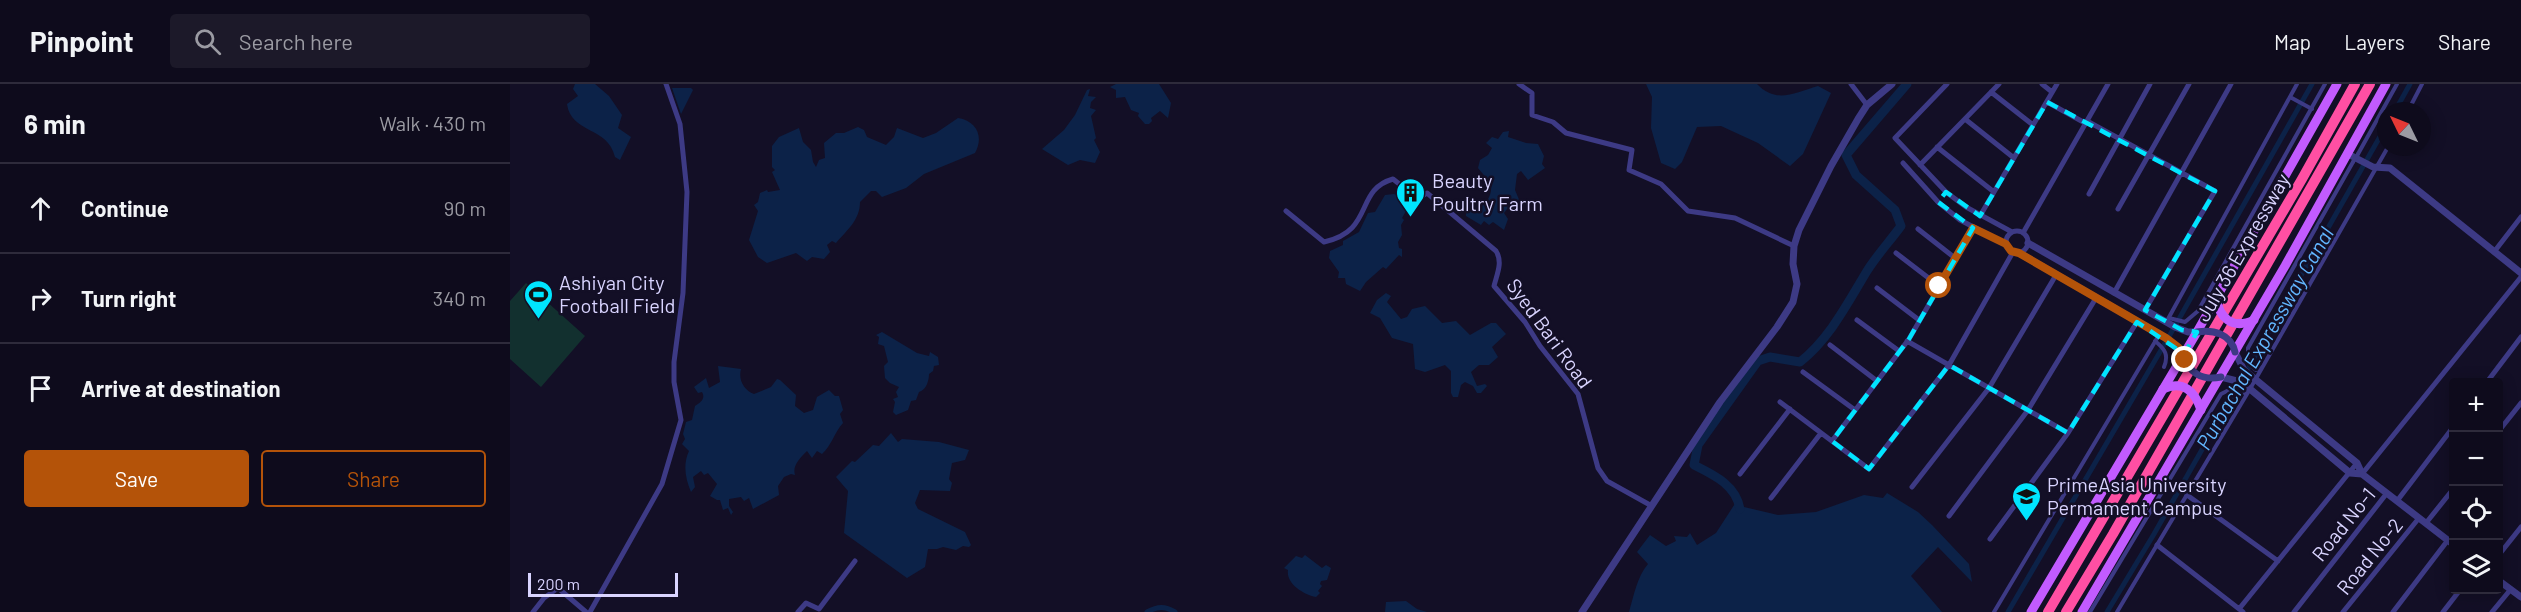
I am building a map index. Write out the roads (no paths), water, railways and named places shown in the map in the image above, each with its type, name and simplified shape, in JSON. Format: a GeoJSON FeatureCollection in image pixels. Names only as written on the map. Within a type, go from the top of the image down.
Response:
{"type":"FeatureCollection","features":[{"type":"Feature","properties":{"kind":"highway","name":"July 36 Expressway"},"geometry":{"type":"LineString","coordinates":[[2048,612],[2302,179],[2355,84]]}},
{"type":"Feature","properties":{"kind":"highway","name":"July 36 Expressway"},"geometry":{"type":"LineString","coordinates":[[2066,612],[2184,411],[2370,84]]}},
{"type":"Feature","properties":{"kind":"main road"},"geometry":{"type":"LineString","coordinates":[[2031,612],[2197,332],[2337,84]]}},
{"type":"Feature","properties":{"kind":"main road"},"geometry":{"type":"LineString","coordinates":[[2082,612],[2285,266],[2354,157],[2386,84]]}},
{"type":"Feature","properties":{"kind":"main road"},"geometry":{"type":"LineString","coordinates":[[2217,297],[2221,315],[2227,320],[2240,324],[2254,320]]}},
{"type":"Feature","properties":{"kind":"main road"},"geometry":{"type":"LineString","coordinates":[[2163,389],[2176,385],[2187,388],[2196,398],[2201,410]]}},
{"type":"Feature","properties":{"kind":"main road"},"geometry":{"type":"LineString","coordinates":[[2037,612],[2042,594]]}},
{"type":"Feature","properties":{"kind":"street"},"geometry":{"type":"LineString","coordinates":[[533,612],[544,598],[558,588],[588,612],[662,484],[681,420],[674,382],[674,362],[682,293],[687,192],[680,124],[666,84]]}},
{"type":"Feature","properties":{"kind":"street"},"geometry":{"type":"LineString","coordinates":[[1519,84],[1532,93],[1532,115],[1553,122],[1566,133],[1632,150],[1629,170],[1661,184],[1688,211],[1735,218],[1794,246]]}},
{"type":"Feature","properties":{"kind":"street"},"geometry":{"type":"LineString","coordinates":[[1851,84],[1867,105]]}},
{"type":"Feature","properties":{"kind":"street"},"geometry":{"type":"LineString","coordinates":[[1582,612],[1650,505],[1720,402],[1777,327],[1792,302],[1797,284],[1793,264],[1794,246],[1799,231],[1831,166],[1867,105],[1892,84]]}},
{"type":"Feature","properties":{"kind":"street"},"geometry":{"type":"LineString","coordinates":[[1947,84],[1895,138],[1946,192],[1980,216],[2012,232],[2023,233]]}},
{"type":"Feature","properties":{"kind":"street"},"geometry":{"type":"LineString","coordinates":[[1986,84],[2033,125]]}},
{"type":"Feature","properties":{"kind":"street"},"geometry":{"type":"LineString","coordinates":[[1920,165],[1999,84]]}},
{"type":"Feature","properties":{"kind":"street"},"geometry":{"type":"LineString","coordinates":[[2042,84],[2052,92]]}},
{"type":"Feature","properties":{"kind":"street"},"geometry":{"type":"LineString","coordinates":[[1980,216],[2057,84]]}},
{"type":"Feature","properties":{"kind":"street"},"geometry":{"type":"LineString","coordinates":[[2023,233],[2108,84]]}},
{"type":"Feature","properties":{"kind":"street"},"geometry":{"type":"LineString","coordinates":[[2089,194],[2151,84]]}},
{"type":"Feature","properties":{"kind":"street"},"geometry":{"type":"LineString","coordinates":[[2118,209],[2189,84]]}},
{"type":"Feature","properties":{"kind":"street"},"geometry":{"type":"LineString","coordinates":[[2114,292],[2231,84]]}},
{"type":"Feature","properties":{"kind":"street"},"geometry":{"type":"LineString","coordinates":[[2168,320],[2297,84]]}},
{"type":"Feature","properties":{"kind":"street"},"geometry":{"type":"LineString","coordinates":[[2168,320],[2185,322],[2198,311],[2325,84]]}},
{"type":"Feature","properties":{"kind":"street"},"geometry":{"type":"LineString","coordinates":[[2263,367],[2256,370],[2252,367],[2248,363],[2247,353],[2354,157],[2397,84]]}},
{"type":"Feature","properties":{"kind":"street"},"geometry":{"type":"LineString","coordinates":[[2413,102],[2422,84]]}},
{"type":"Feature","properties":{"kind":"street"},"geometry":{"type":"LineString","coordinates":[[2290,97],[2312,109]]}},
{"type":"Feature","properties":{"kind":"street"},"geometry":{"type":"LineString","coordinates":[[2047,102],[2215,191],[2145,310]]}},
{"type":"Feature","properties":{"kind":"street"},"geometry":{"type":"LineString","coordinates":[[1965,119],[2014,158]]}},
{"type":"Feature","properties":{"kind":"street"},"geometry":{"type":"LineString","coordinates":[[1937,147],[1994,192]]}},
{"type":"Feature","properties":{"kind":"street"},"geometry":{"type":"LineString","coordinates":[[2117,612],[2249,392],[2382,156]]}},
{"type":"Feature","properties":{"kind":"street"},"geometry":{"type":"LineString","coordinates":[[2354,157],[2375,168],[2390,168],[2521,275],[2362,474]]}},
{"type":"Feature","properties":{"kind":"street"},"geometry":{"type":"LineString","coordinates":[[1903,162],[1938,202],[1973,228],[2006,244],[2016,253],[2137,322],[2157,338],[2167,352],[2168,358],[2164,367]]}},
{"type":"Feature","properties":{"kind":"street","name":"Syed Bari Road"},"geometry":{"type":"LineString","coordinates":[[1286,211],[1324,242],[1337,239],[1353,228],[1362,216],[1370,195],[1382,182],[1393,179],[1419,199],[1427,193],[1500,256],[1494,286],[1525,322],[1540,346],[1578,394],[1598,468],[1607,481],[1650,505]]}},
{"type":"Feature","properties":{"kind":"street"},"geometry":{"type":"LineString","coordinates":[[1938,202],[1946,192]]}},
{"type":"Feature","properties":{"kind":"street"},"geometry":{"type":"LineString","coordinates":[[1411,210],[1419,199]]}},
{"type":"Feature","properties":{"kind":"street"},"geometry":{"type":"LineString","coordinates":[[2494,252],[2521,217]]}},
{"type":"Feature","properties":{"kind":"street"},"geometry":{"type":"LineString","coordinates":[[1832,441],[1907,340],[1973,228]]}},
{"type":"Feature","properties":{"kind":"street"},"geometry":{"type":"LineString","coordinates":[[1918,229],[1955,258]]}},
{"type":"Feature","properties":{"kind":"street"},"geometry":{"type":"LineString","coordinates":[[2006,244],[2012,232]]}},
{"type":"Feature","properties":{"kind":"street"},"geometry":{"type":"LineString","coordinates":[[2023,233],[2028,243],[2188,332],[2211,331],[2221,334],[2231,343],[2240,365],[2357,463],[2362,474],[2387,493]]}},
{"type":"Feature","properties":{"kind":"street"},"geometry":{"type":"LineString","coordinates":[[1780,402],[1869,469],[1949,365],[2016,253],[2024,250],[2028,243]]}},
{"type":"Feature","properties":{"kind":"street"},"geometry":{"type":"LineString","coordinates":[[1896,253],[1939,286]]}},
{"type":"Feature","properties":{"kind":"street"},"geometry":{"type":"LineString","coordinates":[[1912,487],[1989,388],[2056,275]]}},
{"type":"Feature","properties":{"kind":"street"},"geometry":{"type":"LineString","coordinates":[[1877,288],[1919,320]]}},
{"type":"Feature","properties":{"kind":"street"},"geometry":{"type":"LineString","coordinates":[[1950,516],[2028,410],[2096,298]]}},
{"type":"Feature","properties":{"kind":"street"},"geometry":{"type":"LineString","coordinates":[[1857,320],[1899,351]]}},
{"type":"Feature","properties":{"kind":"street"},"geometry":{"type":"LineString","coordinates":[[1989,539],[2068,433],[2137,322]]}},
{"type":"Feature","properties":{"kind":"street"},"geometry":{"type":"LineString","coordinates":[[2157,338],[2174,343],[2184,354],[2194,373],[2210,378],[2221,377],[2237,381],[2350,473],[2362,474]]}},
{"type":"Feature","properties":{"kind":"street"},"geometry":{"type":"LineString","coordinates":[[1994,612],[2157,338]]}},
{"type":"Feature","properties":{"kind":"street"},"geometry":{"type":"LineString","coordinates":[[2490,378],[2521,338]]}},
{"type":"Feature","properties":{"kind":"street"},"geometry":{"type":"LineString","coordinates":[[1907,340],[2068,433]]}},
{"type":"Feature","properties":{"kind":"street"},"geometry":{"type":"LineString","coordinates":[[1830,345],[1877,381]]}},
{"type":"Feature","properties":{"kind":"street"},"geometry":{"type":"LineString","coordinates":[[1803,372],[1855,410]]}},
{"type":"Feature","properties":{"kind":"street"},"geometry":{"type":"LineString","coordinates":[[2090,612],[2221,394],[2231,389],[2249,392]]}},
{"type":"Feature","properties":{"kind":"street"},"geometry":{"type":"LineString","coordinates":[[2503,427],[2521,403]]}},
{"type":"Feature","properties":{"kind":"street"},"geometry":{"type":"LineString","coordinates":[[1740,474],[1790,409]]}},
{"type":"Feature","properties":{"kind":"street"},"geometry":{"type":"LineString","coordinates":[[2397,501],[2449,432]]}},
{"type":"Feature","properties":{"kind":"street"},"geometry":{"type":"LineString","coordinates":[[1771,498],[1821,433]]}},
{"type":"Feature","properties":{"kind":"street"},"geometry":{"type":"LineString","coordinates":[[2157,545],[2241,610],[2357,463]]}},
{"type":"Feature","properties":{"kind":"street","name":"Road No-1"},"geometry":{"type":"LineString","coordinates":[[2294,612],[2387,493],[2449,540]]}},
{"type":"Feature","properties":{"kind":"street","name":"Road No-2"},"geometry":{"type":"LineString","coordinates":[[2343,612],[2449,493]]}},
{"type":"Feature","properties":{"kind":"street"},"geometry":{"type":"LineString","coordinates":[[2187,495],[2278,561]]}},
{"type":"Feature","properties":{"kind":"street"},"geometry":{"type":"LineString","coordinates":[[2503,551],[2521,527]]}},
{"type":"Feature","properties":{"kind":"street"},"geometry":{"type":"LineString","coordinates":[[2393,612],[2449,544]]}},
{"type":"Feature","properties":{"kind":"street"},"geometry":{"type":"LineString","coordinates":[[798,612],[806,603],[819,609],[855,561]]}},
{"type":"Feature","properties":{"kind":"street"},"geometry":{"type":"LineString","coordinates":[[2503,583],[2520,594]]}},
{"type":"Feature","properties":{"kind":"street"},"geometry":{"type":"LineString","coordinates":[[2492,612],[2511,589]]}},
{"type":"Feature","properties":{"kind":"street"},"geometry":{"type":"LineString","coordinates":[[2443,612],[2457,594]]}},
{"type":"Feature","properties":{"kind":"water"},"geometry":{"type":"Polygon","coordinates":[[[575,84],[595,84],[609,96],[622,115],[618,128],[631,137],[620,160],[615,157],[605,140],[575,121],[570,114],[567,104],[578,96],[573,89],[575,84]]]}},
{"type":"Feature","properties":{"kind":"water"},"geometry":{"type":"Polygon","coordinates":[[[1116,84],[1159,84],[1171,103],[1168,118],[1160,111],[1151,118],[1152,121],[1149,124],[1145,124],[1138,116],[1139,113],[1131,110],[1125,97],[1116,98],[1116,90],[1110,87],[1116,84]]]}},
{"type":"Feature","properties":{"kind":"water"},"geometry":{"type":"Polygon","coordinates":[[[1646,84],[1757,84],[1771,94],[1778,95],[1793,94],[1818,86],[1831,93],[1803,154],[1790,166],[1758,143],[1721,126],[1697,127],[1682,162],[1675,169],[1661,163],[1651,128],[1652,97],[1646,84]]]}},
{"type":"Feature","properties":{"kind":"water"},"geometry":{"type":"Polygon","coordinates":[[[672,88],[691,88],[693,90],[681,114],[672,88]]]}},
{"type":"Feature","properties":{"kind":"water"},"geometry":{"type":"Polygon","coordinates":[[[1090,89],[1088,96],[1096,97],[1091,102],[1090,108],[1096,110],[1091,116],[1096,138],[1094,140],[1100,152],[1095,163],[1080,160],[1068,165],[1042,149],[1064,130],[1075,115],[1087,90],[1090,89]]]}},
{"type":"Feature","properties":{"kind":"water"},"geometry":{"type":"Polygon","coordinates":[[[958,118],[970,122],[977,131],[979,141],[975,153],[924,174],[906,188],[882,197],[876,191],[871,191],[860,202],[858,214],[848,229],[836,243],[832,241],[827,245],[830,252],[824,259],[812,257],[807,261],[796,253],[767,263],[758,257],[749,240],[758,211],[754,205],[758,202],[760,193],[767,190],[768,192],[780,190],[772,172],[775,170],[772,167],[772,146],[779,137],[799,128],[803,142],[811,150],[816,167],[819,160],[825,158],[824,143],[836,133],[844,133],[858,127],[864,130],[867,137],[886,145],[894,137],[897,128],[923,138],[936,133],[958,118]]]}},
{"type":"Feature","properties":{"kind":"water"},"geometry":{"type":"Polygon","coordinates":[[[1509,131],[1508,137],[1538,144],[1544,156],[1542,164],[1545,168],[1528,180],[1521,171],[1517,174],[1515,190],[1520,202],[1504,213],[1508,219],[1504,230],[1493,222],[1489,225],[1484,221],[1481,225],[1466,216],[1466,212],[1459,207],[1485,205],[1491,189],[1489,182],[1478,168],[1480,160],[1488,155],[1492,148],[1486,143],[1492,137],[1498,139],[1503,132],[1509,131]]]}},
{"type":"Feature","properties":{"kind":"water"},"geometry":{"type":"Polygon","coordinates":[[[1408,193],[1414,205],[1407,209],[1402,218],[1404,220],[1401,225],[1402,235],[1398,242],[1399,248],[1402,249],[1402,257],[1399,255],[1386,269],[1383,267],[1366,282],[1360,291],[1346,284],[1345,278],[1338,278],[1339,272],[1329,258],[1330,251],[1343,245],[1343,241],[1359,232],[1368,213],[1375,212],[1385,195],[1399,196],[1408,193]]]}},
{"type":"Feature","properties":{"kind":"water"},"geometry":{"type":"Polygon","coordinates":[[[1386,293],[1391,296],[1387,302],[1401,319],[1407,317],[1412,309],[1425,306],[1442,323],[1456,321],[1470,335],[1491,323],[1496,323],[1506,334],[1492,347],[1498,357],[1489,365],[1479,365],[1471,372],[1477,386],[1485,384],[1487,386],[1481,393],[1477,393],[1473,386],[1465,382],[1461,385],[1458,397],[1453,397],[1451,371],[1445,365],[1425,372],[1415,369],[1413,344],[1392,338],[1380,318],[1370,313],[1377,300],[1386,293]]]}},
{"type":"Feature","properties":{"kind":"water"},"geometry":{"type":"Polygon","coordinates":[[[882,332],[917,353],[929,356],[930,352],[938,357],[939,365],[934,366],[933,371],[929,374],[926,387],[919,392],[916,400],[911,401],[908,410],[896,415],[893,412],[895,402],[893,399],[898,397],[896,392],[899,387],[885,378],[884,366],[888,362],[884,346],[878,344],[879,337],[876,335],[882,332]]]}},
{"type":"Feature","properties":{"kind":"water"},"geometry":{"type":"Polygon","coordinates":[[[718,366],[741,369],[740,377],[743,384],[754,394],[771,387],[777,379],[780,380],[796,395],[795,406],[804,413],[813,410],[817,397],[829,390],[835,396],[839,396],[843,410],[840,414],[843,423],[828,447],[822,454],[817,451],[812,458],[807,451],[796,465],[795,475],[784,477],[778,486],[779,495],[753,509],[749,498],[744,501],[741,497],[729,499],[729,506],[733,512],[731,515],[728,508],[723,510],[720,500],[710,496],[717,484],[708,473],[704,475],[701,471],[693,477],[695,487],[691,492],[686,471],[689,451],[682,444],[685,439],[683,434],[686,422],[692,420],[695,406],[703,399],[702,392],[698,393],[694,387],[706,378],[709,388],[720,382],[718,366]]]}},
{"type":"Feature","properties":{"kind":"water"},"geometry":{"type":"Polygon","coordinates":[[[891,433],[898,442],[902,439],[939,442],[969,450],[965,460],[952,463],[949,479],[952,483],[950,491],[920,490],[915,503],[918,509],[965,532],[971,545],[956,550],[943,547],[928,549],[925,567],[907,578],[844,533],[848,491],[836,477],[873,445],[879,446],[891,433]]]}},
{"type":"Feature","properties":{"kind":"water"},"geometry":{"type":"Polygon","coordinates":[[[1887,493],[1918,512],[1969,564],[1972,582],[1938,547],[1911,576],[1942,612],[1629,612],[1638,580],[1648,564],[1637,552],[1650,535],[1666,546],[1676,541],[1674,536],[1687,537],[1690,533],[1697,545],[1716,533],[1738,499],[1744,507],[1778,515],[1816,512],[1864,495],[1883,498],[1887,493]]]}},
{"type":"Feature","properties":{"kind":"water"},"geometry":{"type":"Polygon","coordinates":[[[1305,555],[1322,568],[1326,565],[1331,568],[1327,580],[1321,581],[1322,586],[1318,591],[1320,593],[1316,597],[1296,587],[1288,575],[1288,570],[1284,568],[1296,556],[1302,558],[1305,555]]]}},
{"type":"Feature","properties":{"kind":"water"},"geometry":{"type":"Polygon","coordinates":[[[1406,601],[1417,609],[1427,612],[1385,612],[1386,602],[1406,601]]]}},
{"type":"Feature","properties":{"kind":"waterway"},"geometry":{"type":"LineString","coordinates":[[1740,509],[1729,487],[1694,465],[1698,445],[1758,361],[1770,357],[1800,362],[1811,353],[1837,320],[1871,265],[1901,226],[1895,210],[1856,175],[1846,155],[1907,84]]}},
{"type":"Feature","properties":{"kind":"waterway","name":"Purbachal Expressway Canal"},"geometry":{"type":"LineString","coordinates":[[2008,612],[2171,333],[2312,84]]}},
{"type":"Feature","properties":{"kind":"waterway","name":"Purbachal Expressway Canal"},"geometry":{"type":"LineString","coordinates":[[2400,102],[2410,84]]}},
{"type":"Feature","properties":{"kind":"waterway","name":"Purbachal Expressway Canal"},"geometry":{"type":"LineString","coordinates":[[2107,612],[2154,534],[2377,142]]}},
{"type":"Feature","properties":{"kind":"waterway"},"geometry":{"type":"LineString","coordinates":[[1147,612],[1161,608],[1175,612]]}},
{"type":"Feature","properties":{"kind":"place","name":"Beauty Poultry Farm"},"geometry":{"type":"Point","coordinates":[1411,218]}},
{"type":"Feature","properties":{"kind":"place","name":"Ashiyan City Football Field"},"geometry":{"type":"Point","coordinates":[538,320]}},
{"type":"Feature","properties":{"kind":"place","name":"PrimeAsia University Permament Campus"},"geometry":{"type":"Point","coordinates":[2026,522]}}]}
